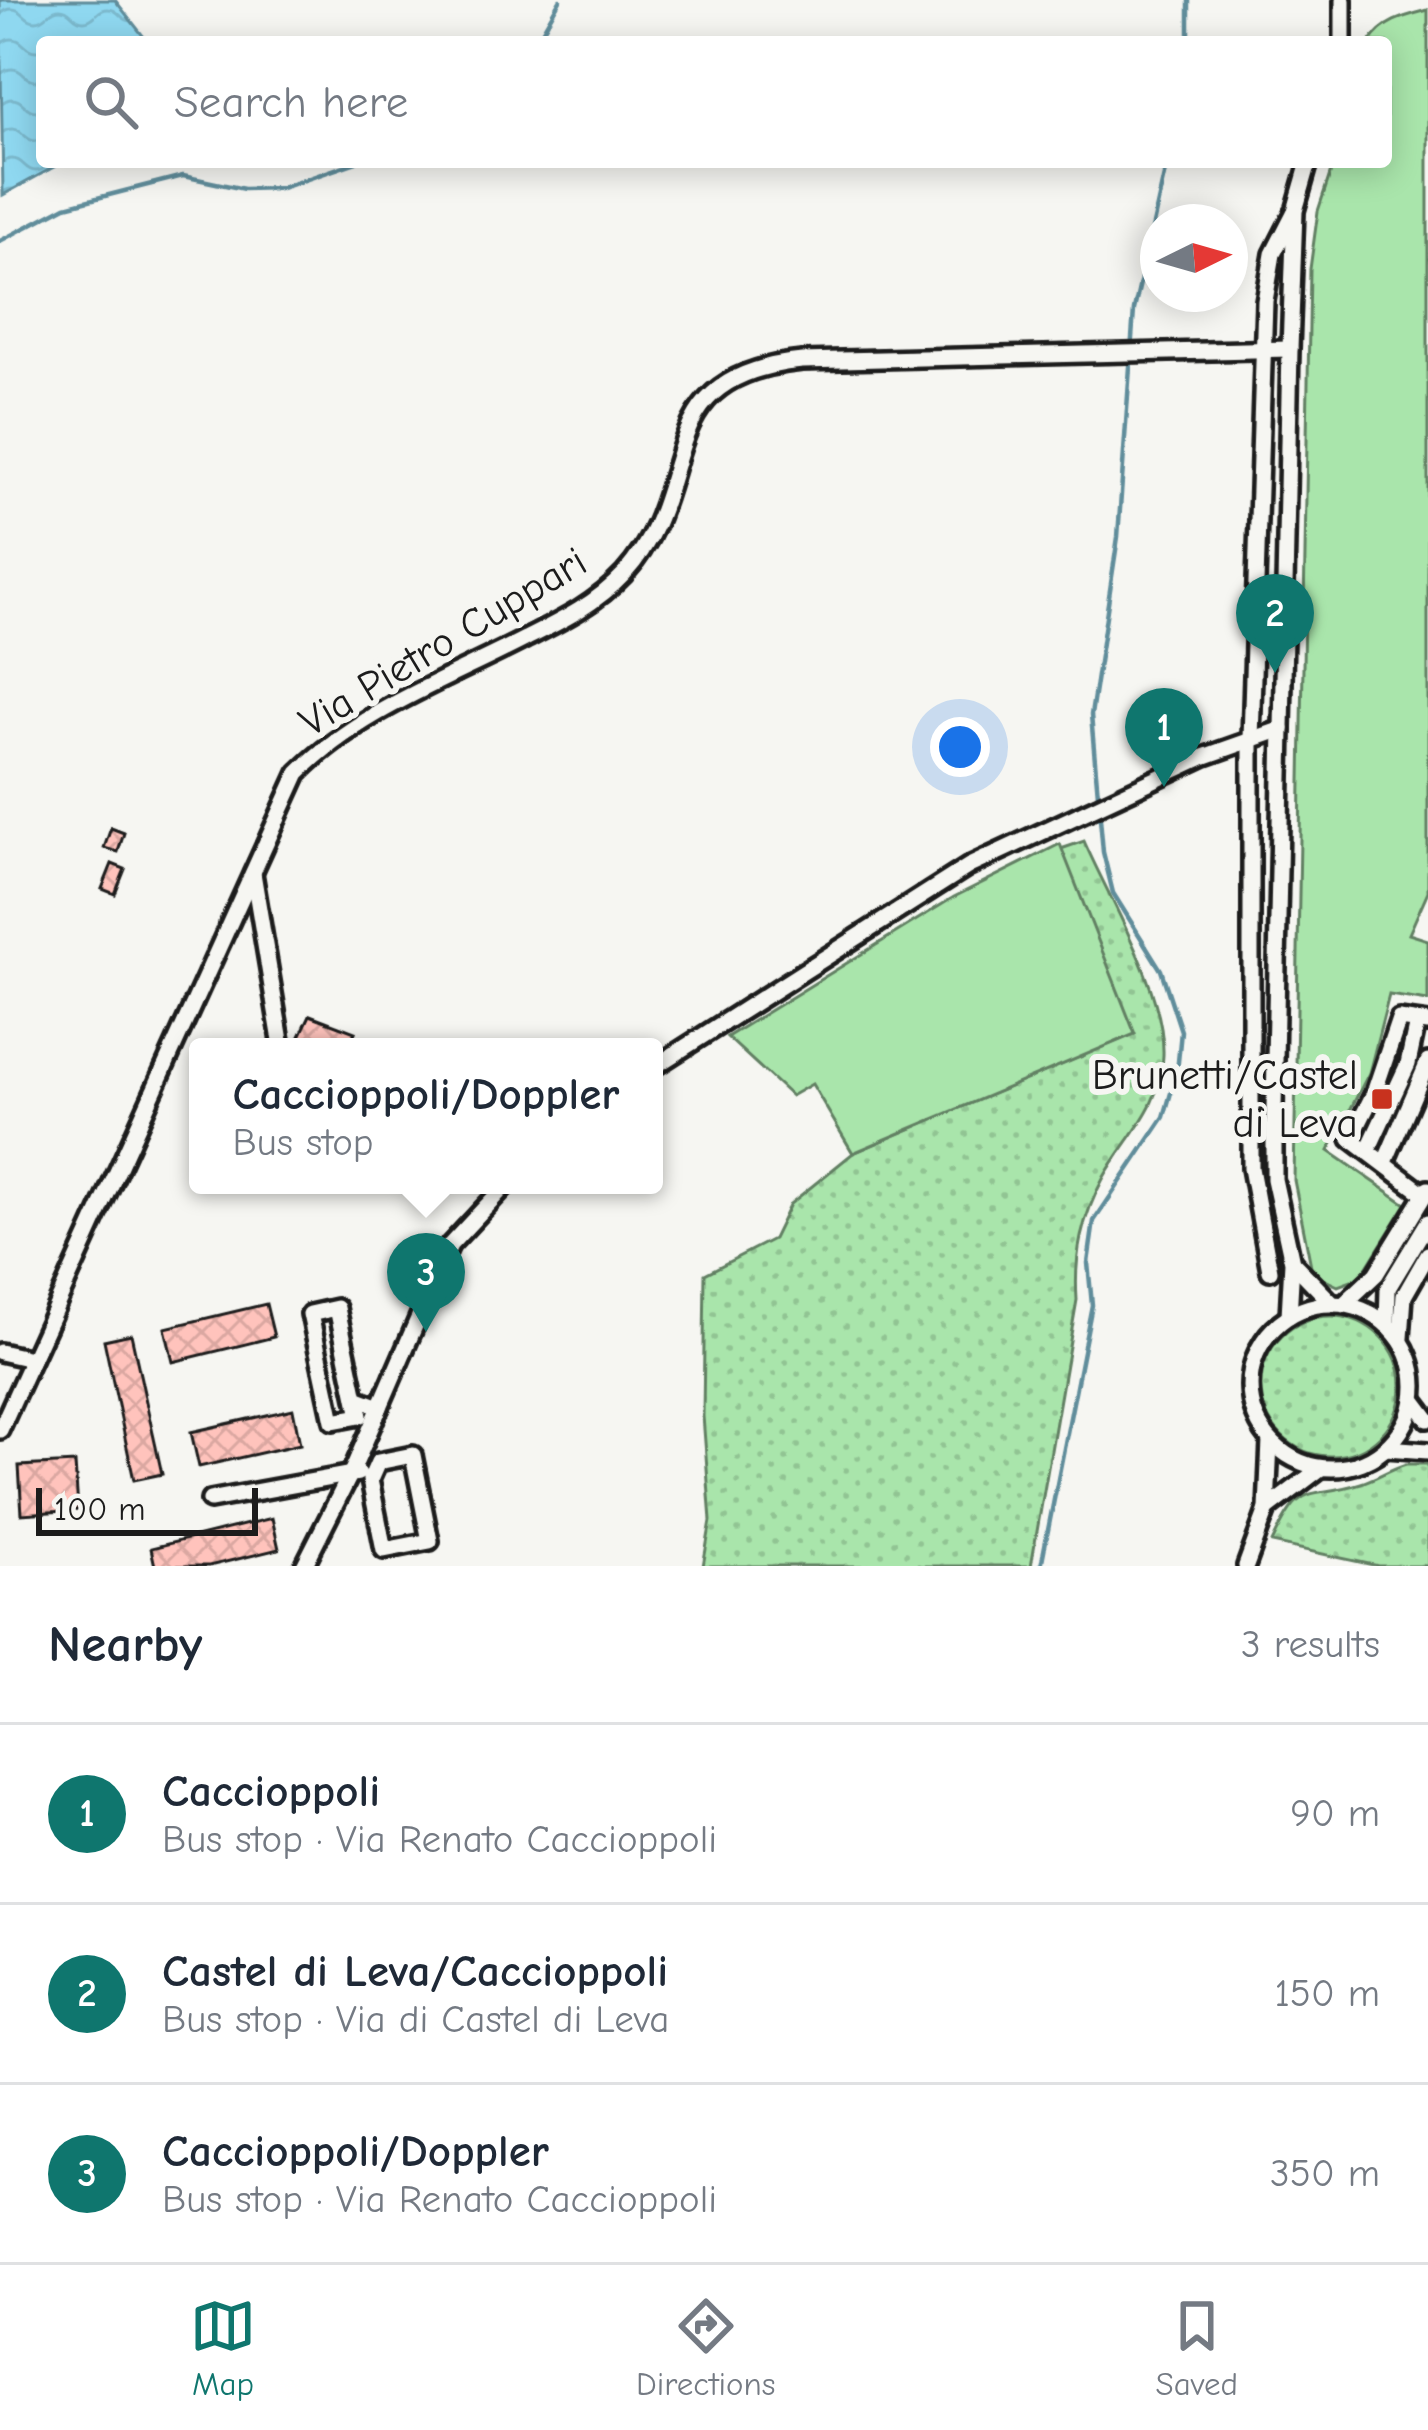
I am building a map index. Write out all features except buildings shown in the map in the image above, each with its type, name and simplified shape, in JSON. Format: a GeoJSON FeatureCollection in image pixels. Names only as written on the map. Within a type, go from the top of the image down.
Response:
{"type":"FeatureCollection","features":[{"type":"Feature","properties":{"kind":"street"},"geometry":{"type":"LineString","coordinates":[[1342,36],[1343,0]]}},
{"type":"Feature","properties":{"kind":"street"},"geometry":{"type":"LineString","coordinates":[[1270,1270],[1251,1168],[1251,740],[1262,349],[1270,266],[1295,211],[1307,168]]}},
{"type":"Feature","properties":{"kind":"street"},"geometry":{"type":"LineString","coordinates":[[1288,1316],[1292,1262],[1274,1179],[1295,211]]}},
{"type":"Feature","properties":{"kind":"street","name":"Via Pietro Cuppari"},"geometry":{"type":"LineString","coordinates":[[0,1430],[298,773],[325,746],[580,611],[622,577],[659,515],[694,415],[723,381],[752,368],[802,361],[1290,349]]}},
{"type":"Feature","properties":{"kind":"street"},"geometry":{"type":"LineString","coordinates":[[663,1061],[946,878],[1076,816],[1282,729]]}},
{"type":"Feature","properties":{"kind":"street"},"geometry":{"type":"LineString","coordinates":[[253,870],[281,1038]]}},
{"type":"Feature","properties":{"kind":"street"},"geometry":{"type":"LineString","coordinates":[[1246,1566],[1267,1509],[1270,1441],[1252,1404],[1250,1384],[1261,1345],[1288,1316],[1338,1304],[1376,1274],[1426,1192],[1351,1139],[1374,1093],[1399,1019],[1422,1022]]}},
{"type":"Feature","properties":{"kind":"street"},"geometry":{"type":"LineString","coordinates":[[1385,1162],[1399,1140],[1428,1062]]}},
{"type":"Feature","properties":{"kind":"street"},"geometry":{"type":"LineString","coordinates":[[304,1566],[353,1469],[451,1245],[498,1194]]}},
{"type":"Feature","properties":{"kind":"street"},"geometry":{"type":"LineString","coordinates":[[1388,1325],[1388,1288],[1428,1222]]}},
{"type":"Feature","properties":{"kind":"street"},"geometry":{"type":"LineString","coordinates":[[1270,1441],[1302,1463],[1321,1468],[1356,1465],[1386,1448],[1405,1424],[1413,1399],[1413,1374],[1402,1338],[1404,1296],[1428,1254]]}},
{"type":"Feature","properties":{"kind":"street"},"geometry":{"type":"LineString","coordinates":[[1292,1262],[1304,1281],[1338,1304],[1388,1325],[1402,1338]]}},
{"type":"Feature","properties":{"kind":"street"},"geometry":{"type":"LineString","coordinates":[[337,1308],[356,1398],[360,1415],[333,1421],[310,1314],[337,1308]]}},
{"type":"Feature","properties":{"kind":"street"},"geometry":{"type":"LineString","coordinates":[[0,1352],[32,1359]]}},
{"type":"Feature","properties":{"kind":"street"},"geometry":{"type":"LineString","coordinates":[[356,1398],[380,1407]]}},
{"type":"Feature","properties":{"kind":"street"},"geometry":{"type":"LineString","coordinates":[[1413,1399],[1428,1419]]}},
{"type":"Feature","properties":{"kind":"street"},"geometry":{"type":"LineString","coordinates":[[1386,1448],[1428,1451]]}},
{"type":"Feature","properties":{"kind":"street"},"geometry":{"type":"LineString","coordinates":[[210,1500],[353,1469],[370,1480],[384,1550],[430,1541],[413,1455],[378,1462],[370,1480]]}},
{"type":"Feature","properties":{"kind":"street"},"geometry":{"type":"LineString","coordinates":[[1267,1509],[1321,1468]]}},
{"type":"Feature","properties":{"kind":"green space"},"geometry":{"type":"Polygon","coordinates":[[[1428,10],[1428,891],[1409,934],[1428,940],[1428,1001],[1389,995],[1369,1073],[1329,1151],[1406,1204],[1360,1278],[1338,1286],[1317,1276],[1311,1266],[1294,1180],[1310,269],[1318,211],[1332,168],[1392,168],[1392,36],[1374,36],[1403,17],[1428,10]]]}},
{"type":"Feature","properties":{"kind":"green space"},"geometry":{"type":"Polygon","coordinates":[[[1084,841],[1146,975],[1163,1055],[1150,1105],[1104,1177],[1085,1222],[1078,1252],[1077,1300],[1031,1566],[703,1566],[711,1521],[703,1416],[705,1274],[773,1239],[790,1204],[853,1153],[1134,1034],[1061,849],[1084,841]]]}},
{"type":"Feature","properties":{"kind":"green space"},"geometry":{"type":"Polygon","coordinates":[[[1060,844],[1135,1034],[853,1153],[812,1084],[791,1096],[727,1037],[954,897],[1060,844]]]}},
{"type":"Feature","properties":{"kind":"green space"},"geometry":{"type":"Polygon","coordinates":[[[1331,1316],[1358,1321],[1380,1337],[1396,1359],[1401,1386],[1396,1413],[1380,1435],[1358,1451],[1331,1456],[1304,1451],[1282,1435],[1266,1413],[1261,1386],[1266,1359],[1282,1337],[1304,1321],[1331,1316]]]}},
{"type":"Feature","properties":{"kind":"green space"},"geometry":{"type":"Polygon","coordinates":[[[1406,1464],[1428,1464],[1428,1566],[1378,1566],[1272,1543],[1291,1509],[1307,1495],[1361,1483],[1406,1464]]]}},
{"type":"Feature","properties":{"kind":"water"},"geometry":{"type":"Polygon","coordinates":[[[0,0],[115,0],[143,36],[36,36],[36,168],[52,168],[3,195],[0,0]]]}},
{"type":"Feature","properties":{"kind":"waterway"},"geometry":{"type":"LineString","coordinates":[[539,36],[560,0]]}},
{"type":"Feature","properties":{"kind":"waterway"},"geometry":{"type":"LineString","coordinates":[[1189,0],[1189,36]]}},
{"type":"Feature","properties":{"kind":"waterway"},"geometry":{"type":"LineString","coordinates":[[0,241],[66,206],[183,176],[244,189],[281,188],[339,168]]}},
{"type":"Feature","properties":{"kind":"waterway"},"geometry":{"type":"LineString","coordinates":[[1041,1566],[1092,1305],[1088,1263],[1094,1221],[1164,1117],[1177,1072],[1181,1031],[1161,970],[1113,893],[1103,852],[1091,715],[1118,537],[1134,310],[1166,168]]}},
{"type":"Feature","properties":{"kind":"place","name":"Castel di Leva/Caccioppoli"},"geometry":{"type":"Point","coordinates":[1275,673]}},
{"type":"Feature","properties":{"kind":"place","name":"Caccioppoli"},"geometry":{"type":"Point","coordinates":[1164,787]}},
{"type":"Feature","properties":{"kind":"place","name":"Brunetti/Castel di Leva"},"geometry":{"type":"Point","coordinates":[1382,1099]}},
{"type":"Feature","properties":{"kind":"place","name":"Caccioppoli/Doppler"},"geometry":{"type":"Point","coordinates":[426,1332]}}]}
